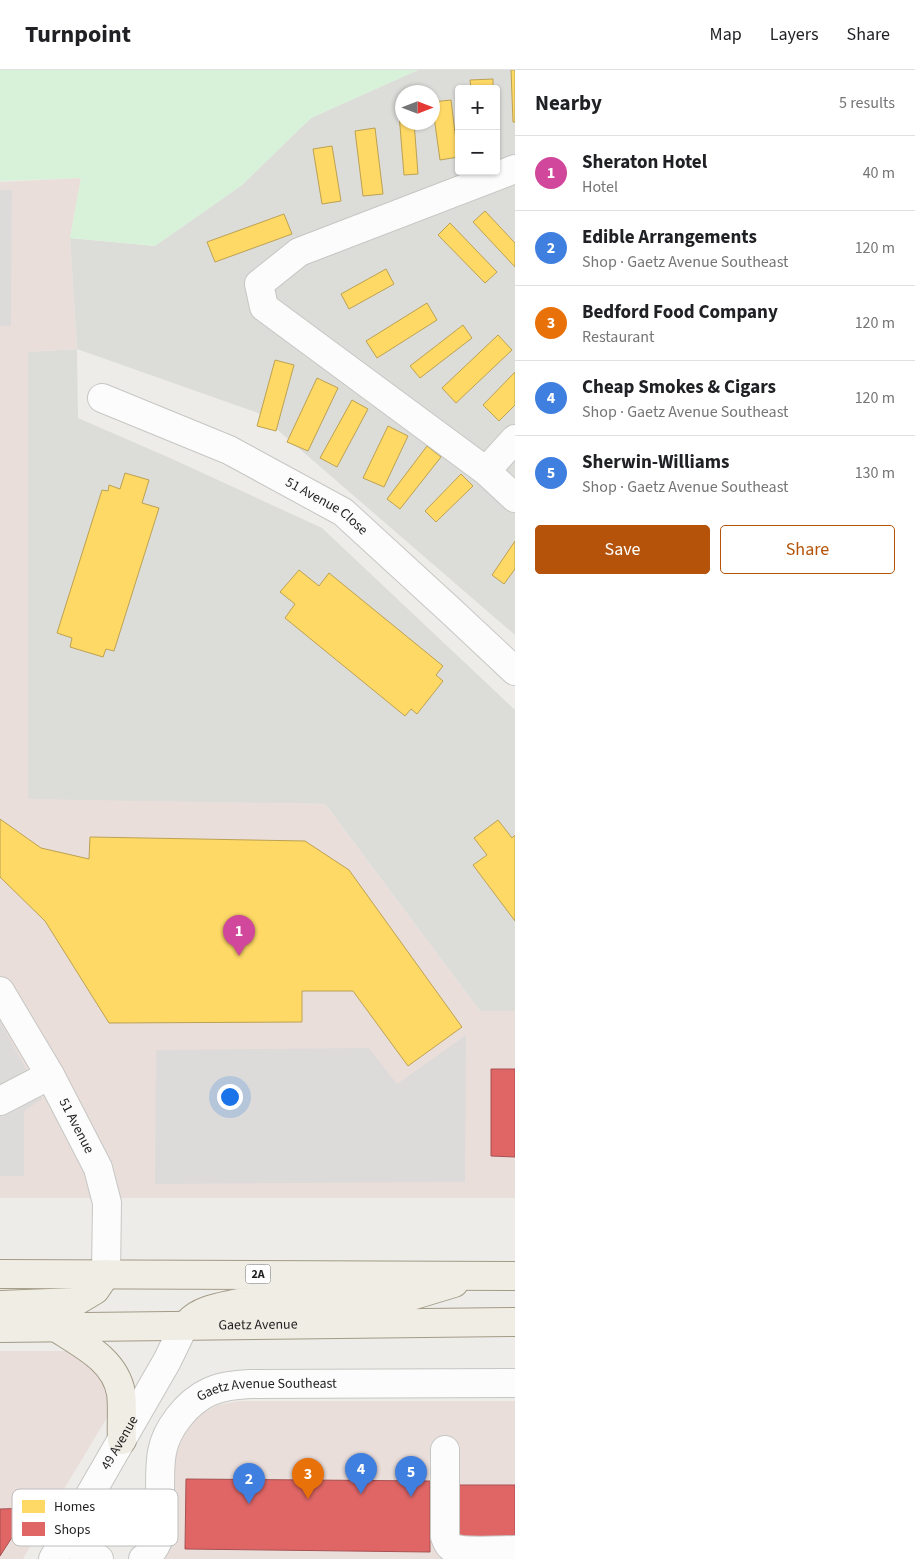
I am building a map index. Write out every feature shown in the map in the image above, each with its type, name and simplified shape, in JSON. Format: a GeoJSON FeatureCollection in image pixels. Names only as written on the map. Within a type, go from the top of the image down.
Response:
{"type":"FeatureCollection","features":[{"type":"Feature","properties":{"kind":"main road","name":"2A"},"geometry":{"type":"LineString","coordinates":[[0,1274],[515,1276]]}},
{"type":"Feature","properties":{"kind":"main road"},"geometry":{"type":"LineString","coordinates":[[0,1305],[75,1302],[95,1290],[106,1274]]}},
{"type":"Feature","properties":{"kind":"main road"},"geometry":{"type":"LineString","coordinates":[[184,1326],[194,1317],[215,1308],[239,1303],[401,1300],[479,1275]]}},
{"type":"Feature","properties":{"kind":"main road","name":"Gaetz Avenue"},"geometry":{"type":"LineString","coordinates":[[0,1328],[515,1322]]}},
{"type":"Feature","properties":{"kind":"main road"},"geometry":{"type":"LineString","coordinates":[[57,1328],[99,1355],[115,1374],[121,1393],[122,1440]]}},
{"type":"Feature","properties":{"kind":"street"},"geometry":{"type":"LineString","coordinates":[[515,169],[299,252],[259,284],[264,307],[486,471],[515,498]]}},
{"type":"Feature","properties":{"kind":"street","name":"51 Avenue Close"},"geometry":{"type":"LineString","coordinates":[[102,398],[229,450],[343,512],[515,671]]}},
{"type":"Feature","properties":{"kind":"street"},"geometry":{"type":"LineString","coordinates":[[486,471],[515,440]]}},
{"type":"Feature","properties":{"kind":"street","name":"51 Avenue"},"geometry":{"type":"LineString","coordinates":[[0,991],[50,1075],[98,1168],[107,1203],[106,1274]]}},
{"type":"Feature","properties":{"kind":"street"},"geometry":{"type":"LineString","coordinates":[[0,1101],[50,1075]]}},
{"type":"Feature","properties":{"kind":"street","name":"49 Avenue"},"geometry":{"type":"LineString","coordinates":[[94,1489],[167,1361],[184,1326]]}},
{"type":"Feature","properties":{"kind":"street","name":"Gaetz Avenue Southeast"},"geometry":{"type":"LineString","coordinates":[[162,1489],[165,1441],[170,1431],[188,1408],[207,1393],[224,1387],[250,1384],[515,1384]]}},
{"type":"Feature","properties":{"kind":"street"},"geometry":{"type":"LineString","coordinates":[[445,1450],[447,1543],[452,1547],[462,1550],[515,1550]]}},
{"type":"Feature","properties":{"kind":"street","name":"Gaetz Avenue Southeast"},"geometry":{"type":"LineString","coordinates":[[147,1558],[156,1546]]}},
{"type":"Feature","properties":{"kind":"street"},"geometry":{"type":"LineString","coordinates":[[59,1549],[86,1553],[99,1559]]}},
{"type":"Feature","properties":{"kind":"shaded area"},"geometry":{"type":"Polygon","coordinates":[[[418,70],[515,70],[515,635],[258,413],[77,349],[70,238],[155,246],[242,185],[311,118],[418,70]]]}},
{"type":"Feature","properties":{"kind":"shaded area"},"geometry":{"type":"Polygon","coordinates":[[[81,178],[70,238],[77,349],[28,352],[28,799],[325,804],[480,1011],[515,1011],[515,1198],[0,1198],[0,182],[81,178]]]}},
{"type":"Feature","properties":{"kind":"shaded area"},"geometry":{"type":"Polygon","coordinates":[[[0,190],[12,190],[11,326],[0,326],[0,190]]]}},
{"type":"Feature","properties":{"kind":"shaded area"},"geometry":{"type":"Polygon","coordinates":[[[77,349],[78,418],[322,528],[515,710],[515,1011],[480,1011],[325,804],[28,800],[28,352],[77,349]]]}},
{"type":"Feature","properties":{"kind":"shaded area"},"geometry":{"type":"Polygon","coordinates":[[[0,1021],[42,1099],[24,1111],[24,1176],[0,1176],[0,1021]]]}},
{"type":"Feature","properties":{"kind":"shaded area"},"geometry":{"type":"Polygon","coordinates":[[[466,1035],[465,1182],[155,1184],[156,1050],[369,1048],[397,1084],[466,1035]]]}},
{"type":"Feature","properties":{"kind":"shaded area"},"geometry":{"type":"Polygon","coordinates":[[[0,1351],[76,1351],[96,1372],[107,1391],[108,1416],[64,1489],[12,1489],[12,1546],[30,1546],[23,1559],[0,1559],[0,1351]]]}},
{"type":"Feature","properties":{"kind":"shaded area"},"geometry":{"type":"Polygon","coordinates":[[[239,1401],[515,1401],[515,1559],[162,1559],[163,1546],[178,1546],[178,1489],[166,1489],[168,1452],[193,1418],[218,1405],[239,1401]]]}},
{"type":"Feature","properties":{"kind":"green space"},"geometry":{"type":"Polygon","coordinates":[[[0,70],[418,70],[311,118],[242,185],[155,246],[70,238],[81,178],[0,181],[0,70]]]}},
{"type":"Feature","properties":{"kind":"building: Homes"},"geometry":{"type":"Polygon","coordinates":[[[511,70],[515,70],[515,122],[513,122],[511,70]]]}},
{"type":"Feature","properties":{"kind":"building: Homes"},"geometry":{"type":"Polygon","coordinates":[[[493,79],[493,85],[471,85],[470,80],[493,79]]]}},
{"type":"Feature","properties":{"kind":"building: Homes"},"geometry":{"type":"Polygon","coordinates":[[[451,100],[455,133],[455,158],[440,160],[436,130],[440,130],[440,101],[451,100]]]}},
{"type":"Feature","properties":{"kind":"building: Homes"},"geometry":{"type":"Polygon","coordinates":[[[375,128],[383,194],[363,196],[355,131],[375,128]]]}},
{"type":"Feature","properties":{"kind":"building: Homes"},"geometry":{"type":"Polygon","coordinates":[[[400,130],[415,130],[418,174],[404,175],[400,130]]]}},
{"type":"Feature","properties":{"kind":"building: Homes"},"geometry":{"type":"Polygon","coordinates":[[[332,146],[341,201],[322,204],[313,149],[332,146]]]}},
{"type":"Feature","properties":{"kind":"building: Homes"},"geometry":{"type":"Polygon","coordinates":[[[485,211],[515,243],[515,267],[473,222],[485,211]]]}},
{"type":"Feature","properties":{"kind":"building: Homes"},"geometry":{"type":"Polygon","coordinates":[[[284,214],[292,234],[215,262],[207,242],[284,214]]]}},
{"type":"Feature","properties":{"kind":"building: Homes"},"geometry":{"type":"Polygon","coordinates":[[[450,223],[497,272],[485,283],[438,235],[450,223]]]}},
{"type":"Feature","properties":{"kind":"building: Homes"},"geometry":{"type":"Polygon","coordinates":[[[386,269],[394,284],[349,309],[341,294],[386,269]]]}},
{"type":"Feature","properties":{"kind":"building: Homes"},"geometry":{"type":"Polygon","coordinates":[[[427,303],[437,320],[377,358],[366,341],[427,303]]]}},
{"type":"Feature","properties":{"kind":"building: Homes"},"geometry":{"type":"Polygon","coordinates":[[[463,325],[472,338],[420,378],[410,366],[463,325]]]}},
{"type":"Feature","properties":{"kind":"building: Homes"},"geometry":{"type":"Polygon","coordinates":[[[498,335],[512,350],[456,403],[442,388],[498,335]]]}},
{"type":"Feature","properties":{"kind":"building: Homes"},"geometry":{"type":"Polygon","coordinates":[[[275,360],[294,365],[276,431],[257,426],[275,360]]]}},
{"type":"Feature","properties":{"kind":"building: Homes"},"geometry":{"type":"Polygon","coordinates":[[[515,372],[515,405],[499,421],[483,405],[515,372]]]}},
{"type":"Feature","properties":{"kind":"building: Homes"},"geometry":{"type":"Polygon","coordinates":[[[317,378],[338,388],[308,451],[287,442],[317,378]]]}},
{"type":"Feature","properties":{"kind":"building: Homes"},"geometry":{"type":"Polygon","coordinates":[[[352,400],[368,409],[337,467],[320,458],[352,400]]]}},
{"type":"Feature","properties":{"kind":"building: Homes"},"geometry":{"type":"Polygon","coordinates":[[[388,426],[408,436],[384,487],[363,478],[388,426]]]}},
{"type":"Feature","properties":{"kind":"building: Homes"},"geometry":{"type":"Polygon","coordinates":[[[427,446],[441,457],[400,509],[387,499],[427,446]]]}},
{"type":"Feature","properties":{"kind":"building: Homes"},"geometry":{"type":"Polygon","coordinates":[[[125,473],[149,480],[142,503],[159,508],[114,651],[106,649],[103,657],[70,647],[72,638],[57,633],[102,490],[108,491],[109,485],[120,489],[125,473]]]}},
{"type":"Feature","properties":{"kind":"building: Homes"},"geometry":{"type":"Polygon","coordinates":[[[461,474],[473,486],[436,522],[425,511],[461,474]]]}},
{"type":"Feature","properties":{"kind":"building: Homes"},"geometry":{"type":"Polygon","coordinates":[[[515,541],[515,569],[504,584],[492,575],[515,541]]]}},
{"type":"Feature","properties":{"kind":"building: Homes"},"geometry":{"type":"Polygon","coordinates":[[[299,570],[319,586],[329,573],[443,666],[436,675],[443,681],[417,714],[411,709],[405,716],[285,618],[295,604],[280,592],[299,570]]]}},
{"type":"Feature","properties":{"kind":"building: Homes"},"geometry":{"type":"Polygon","coordinates":[[[0,819],[41,848],[89,859],[90,837],[305,841],[349,870],[462,1027],[408,1066],[353,991],[302,991],[302,1022],[109,1023],[45,921],[0,877],[0,819]]]}},
{"type":"Feature","properties":{"kind":"building: Homes"},"geometry":{"type":"Polygon","coordinates":[[[498,820],[512,838],[515,835],[515,921],[473,865],[487,855],[474,838],[498,820]]]}},
{"type":"Feature","properties":{"kind":"building: Shops"},"geometry":{"type":"Polygon","coordinates":[[[491,1069],[515,1069],[515,1157],[491,1156],[491,1069]]]}},
{"type":"Feature","properties":{"kind":"building: Shops"},"geometry":{"type":"Polygon","coordinates":[[[186,1479],[430,1481],[430,1552],[185,1549],[186,1479]]]}},
{"type":"Feature","properties":{"kind":"building: Shops"},"geometry":{"type":"Polygon","coordinates":[[[457,1485],[515,1485],[515,1540],[464,1540],[457,1534],[457,1485]]]}},
{"type":"Feature","properties":{"kind":"building: Shops"},"geometry":{"type":"Polygon","coordinates":[[[0,1509],[12,1509],[12,1537],[0,1556],[0,1509]]]}},
{"type":"Feature","properties":{"kind":"place","name":"Sheraton Hotel"},"geometry":{"type":"Point","coordinates":[239,956]}},
{"type":"Feature","properties":{"kind":"place","name":"Cheap Smokes & Cigars"},"geometry":{"type":"Point","coordinates":[361,1494]}},
{"type":"Feature","properties":{"kind":"place","name":"Sherwin-Williams"},"geometry":{"type":"Point","coordinates":[411,1497]}},
{"type":"Feature","properties":{"kind":"place","name":"Bedford Food Company"},"geometry":{"type":"Point","coordinates":[308,1499]}},
{"type":"Feature","properties":{"kind":"place","name":"Edible Arrangements"},"geometry":{"type":"Point","coordinates":[249,1504]}}]}
